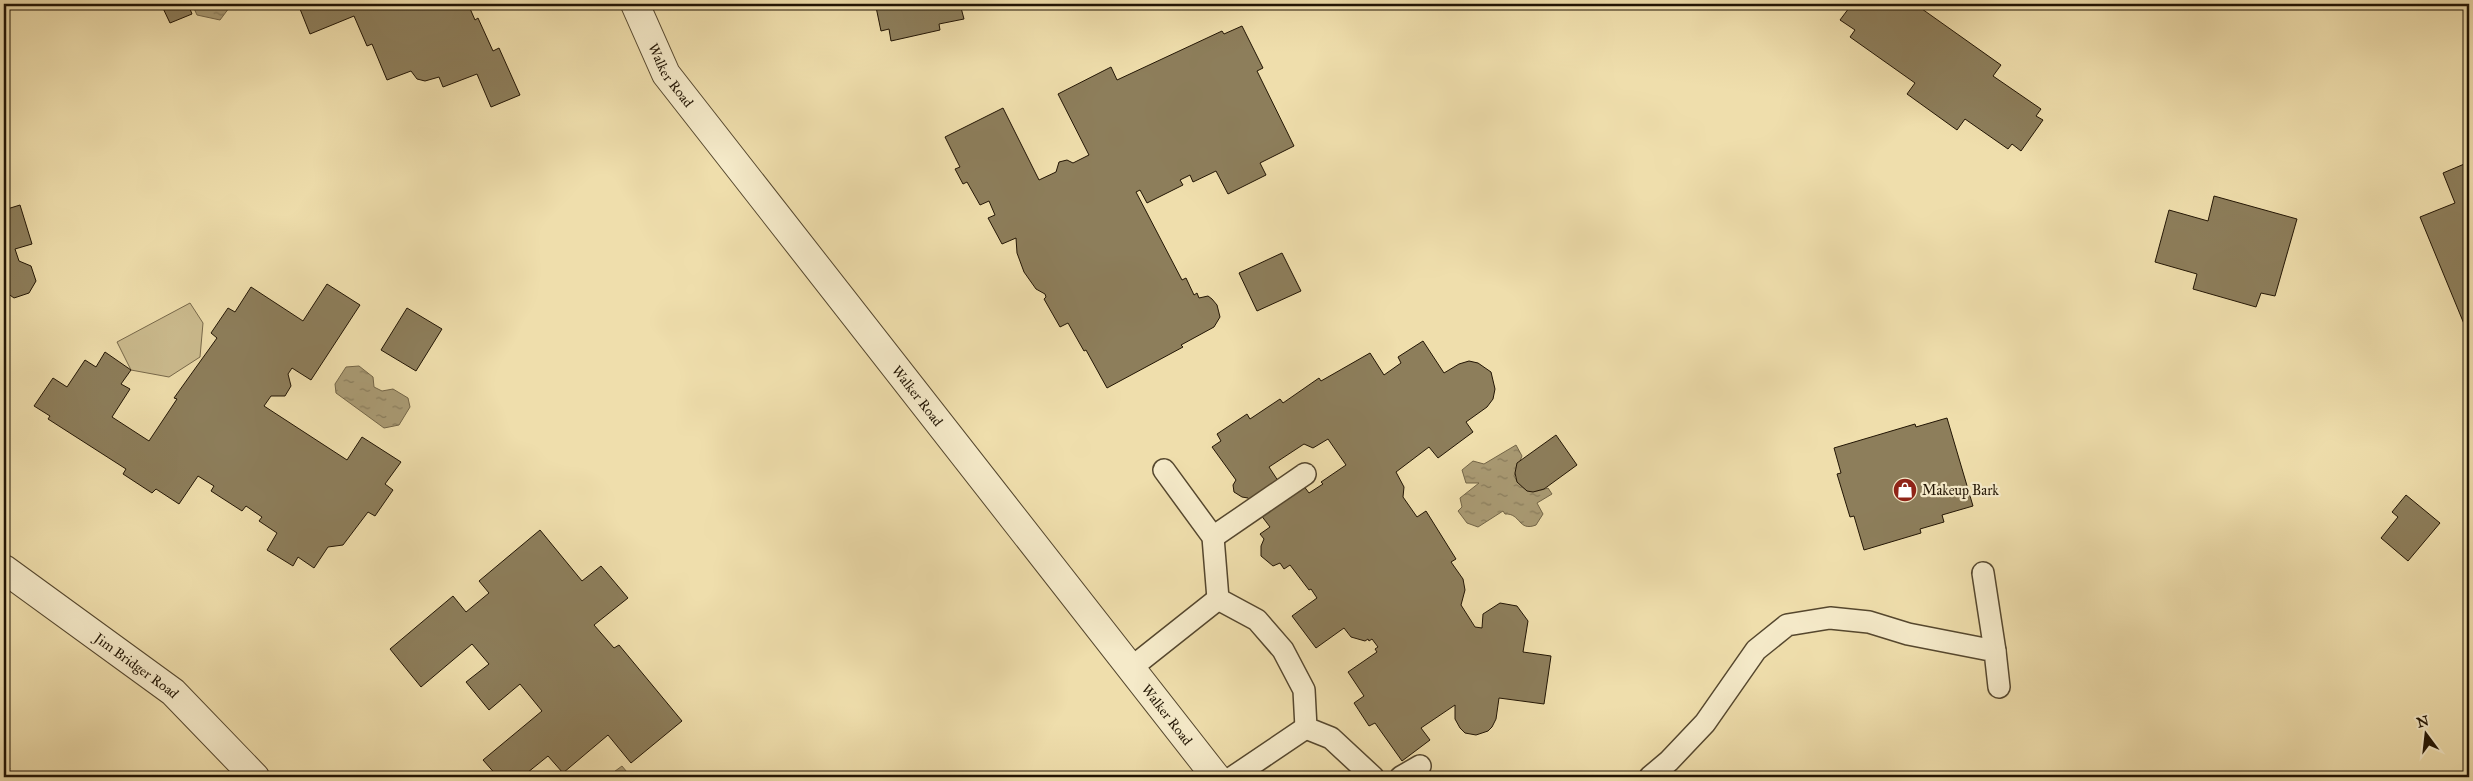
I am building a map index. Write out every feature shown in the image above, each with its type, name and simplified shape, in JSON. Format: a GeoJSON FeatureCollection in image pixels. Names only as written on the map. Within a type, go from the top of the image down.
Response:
{"type":"FeatureCollection","features":[{"type":"Feature","properties":{"kind":"street","name":"Walker Road"},"geometry":{"type":"LineString","coordinates":[[635,4],[666,74],[1216,777]]}},
{"type":"Feature","properties":{"kind":"street","name":"Jim Bridger Road"},"geometry":{"type":"LineString","coordinates":[[4,569],[173,692],[255,777]]}},
{"type":"Feature","properties":{"kind":"lane"},"geometry":{"type":"LineString","coordinates":[[1164,470],[1213,537],[1218,599]]}},
{"type":"Feature","properties":{"kind":"lane"},"geometry":{"type":"LineString","coordinates":[[1213,537],[1305,474]]}},
{"type":"Feature","properties":{"kind":"lane"},"geometry":{"type":"LineString","coordinates":[[1983,573],[1999,687]]}},
{"type":"Feature","properties":{"kind":"lane"},"geometry":{"type":"LineString","coordinates":[[1131,668],[1218,599]]}},
{"type":"Feature","properties":{"kind":"lane"},"geometry":{"type":"LineString","coordinates":[[1218,599],[1257,620],[1283,650],[1304,690],[1307,727]]}},
{"type":"Feature","properties":{"kind":"lane"},"geometry":{"type":"LineString","coordinates":[[1650,777],[1669,761],[1705,723],[1756,650],[1787,625],[1830,618],[1869,622],[1908,634],[1995,651]]}},
{"type":"Feature","properties":{"kind":"lane"},"geometry":{"type":"LineString","coordinates":[[1234,777],[1307,727]]}},
{"type":"Feature","properties":{"kind":"lane"},"geometry":{"type":"LineString","coordinates":[[1307,727],[1331,738],[1373,777]]}},
{"type":"Feature","properties":{"kind":"lane"},"geometry":{"type":"LineString","coordinates":[[1401,777],[1420,766]]}},
{"type":"Feature","properties":{"kind":"shaded area"},"geometry":{"type":"Polygon","coordinates":[[[190,303],[203,323],[200,357],[169,377],[131,370],[117,342],[190,303]]]}},
{"type":"Feature","properties":{"kind":"water"},"geometry":{"type":"Polygon","coordinates":[[[192,4],[232,4],[220,20],[197,15],[192,4]]]}},
{"type":"Feature","properties":{"kind":"water"},"geometry":{"type":"Polygon","coordinates":[[[359,366],[373,377],[374,387],[382,391],[393,389],[408,398],[410,407],[399,425],[384,428],[336,393],[335,384],[346,367],[359,366]]]}},
{"type":"Feature","properties":{"kind":"water"},"geometry":{"type":"Polygon","coordinates":[[[1516,445],[1522,456],[1514,476],[1517,481],[1528,490],[1537,491],[1548,488],[1552,494],[1537,503],[1543,514],[1536,525],[1530,526],[1522,524],[1514,516],[1505,514],[1503,511],[1478,527],[1467,523],[1458,511],[1462,507],[1460,498],[1479,483],[1466,483],[1462,470],[1473,461],[1484,464],[1516,445]]]}},
{"type":"Feature","properties":{"kind":"water"},"geometry":{"type":"Polygon","coordinates":[[[622,766],[631,777],[607,777],[622,766]]]}},
{"type":"Feature","properties":{"kind":"building"},"geometry":{"type":"Polygon","coordinates":[[[161,4],[188,4],[192,14],[170,23],[161,4]]]}},
{"type":"Feature","properties":{"kind":"building"},"geometry":{"type":"Polygon","coordinates":[[[298,4],[468,4],[475,20],[478,18],[493,51],[499,48],[520,95],[491,107],[477,74],[443,87],[439,77],[425,81],[417,79],[411,71],[387,80],[372,44],[367,46],[354,16],[310,34],[298,4]]]}},
{"type":"Feature","properties":{"kind":"building"},"geometry":{"type":"Polygon","coordinates":[[[882,4],[960,4],[964,19],[939,24],[940,30],[891,41],[889,29],[881,31],[876,7],[882,6],[882,4]]]}},
{"type":"Feature","properties":{"kind":"building"},"geometry":{"type":"Polygon","coordinates":[[[972,4],[988,4],[973,7],[972,4]]]}},
{"type":"Feature","properties":{"kind":"building"},"geometry":{"type":"Polygon","coordinates":[[[1852,4],[1915,4],[2001,65],[1993,76],[2041,109],[2036,116],[2043,120],[2021,151],[2012,144],[2008,149],[1965,119],[1957,130],[1907,94],[1915,83],[1850,37],[1855,30],[1840,20],[1852,4]]]}},
{"type":"Feature","properties":{"kind":"building"},"geometry":{"type":"Polygon","coordinates":[[[1242,26],[1263,68],[1257,71],[1294,146],[1260,163],[1266,175],[1228,194],[1216,171],[1193,182],[1190,175],[1180,180],[1183,185],[1147,203],[1140,190],[1136,192],[1182,280],[1186,278],[1194,295],[1197,293],[1199,298],[1208,296],[1212,299],[1217,305],[1220,317],[1214,327],[1181,345],[1183,347],[1107,388],[1086,350],[1084,351],[1068,323],[1060,327],[1044,299],[1046,297],[1045,294],[1036,289],[1024,272],[1017,253],[1016,238],[1002,244],[988,218],[995,215],[989,201],[980,205],[967,182],[963,184],[955,169],[960,167],[945,137],[1003,108],[1039,180],[1056,172],[1059,162],[1067,160],[1073,163],[1089,155],[1058,94],[1111,67],[1117,80],[1222,31],[1224,34],[1242,26]]]}},
{"type":"Feature","properties":{"kind":"building"},"geometry":{"type":"Polygon","coordinates":[[[2469,162],[2469,336],[2420,217],[2455,203],[2443,173],[2469,162]]]}},
{"type":"Feature","properties":{"kind":"building"},"geometry":{"type":"Polygon","coordinates":[[[2214,196],[2297,219],[2275,296],[2261,293],[2256,307],[2193,289],[2197,274],[2155,262],[2169,210],[2208,221],[2214,196]]]}},
{"type":"Feature","properties":{"kind":"building"},"geometry":{"type":"Polygon","coordinates":[[[20,205],[32,244],[15,249],[19,261],[31,266],[36,281],[29,293],[14,298],[7,293],[4,295],[4,210],[20,205]]]}},
{"type":"Feature","properties":{"kind":"building"},"geometry":{"type":"Polygon","coordinates":[[[1282,253],[1301,291],[1257,311],[1239,273],[1282,253]]]}},
{"type":"Feature","properties":{"kind":"building"},"geometry":{"type":"Polygon","coordinates":[[[327,284],[360,305],[311,380],[292,368],[288,374],[291,386],[285,396],[271,396],[264,406],[347,460],[362,437],[401,462],[385,484],[393,490],[375,516],[368,512],[343,545],[328,547],[314,568],[298,557],[293,566],[267,550],[277,533],[259,521],[262,517],[246,506],[242,511],[211,491],[214,486],[198,476],[179,504],[156,489],[152,493],[123,474],[126,469],[48,419],[50,416],[34,406],[53,378],[67,387],[85,360],[96,367],[105,352],[131,370],[121,384],[130,389],[112,417],[149,441],[177,399],[174,398],[217,338],[211,333],[228,308],[235,312],[251,287],[303,321],[327,284]]]}},
{"type":"Feature","properties":{"kind":"building"},"geometry":{"type":"Polygon","coordinates":[[[407,308],[442,329],[416,371],[381,350],[407,308]]]}},
{"type":"Feature","properties":{"kind":"building"},"geometry":{"type":"Polygon","coordinates":[[[1423,341],[1444,373],[1459,364],[1469,361],[1478,363],[1491,372],[1495,389],[1493,399],[1487,407],[1466,422],[1473,432],[1438,458],[1429,447],[1396,472],[1404,487],[1403,497],[1417,517],[1426,511],[1456,559],[1451,562],[1463,579],[1465,590],[1461,605],[1475,627],[1482,628],[1483,614],[1500,603],[1517,606],[1528,621],[1523,652],[1551,656],[1544,704],[1499,698],[1496,719],[1492,727],[1488,731],[1476,735],[1465,733],[1460,728],[1455,719],[1455,705],[1421,728],[1430,740],[1402,761],[1375,723],[1369,726],[1354,703],[1364,696],[1348,672],[1377,652],[1375,649],[1378,647],[1372,639],[1365,641],[1351,637],[1344,628],[1316,648],[1292,616],[1317,598],[1290,565],[1284,569],[1280,563],[1273,566],[1261,556],[1261,546],[1264,539],[1260,534],[1270,527],[1248,498],[1234,492],[1233,485],[1236,480],[1212,447],[1221,441],[1217,434],[1247,414],[1250,419],[1280,399],[1283,403],[1319,378],[1321,381],[1370,353],[1384,375],[1401,363],[1398,357],[1423,341]],[[1328,439],[1313,448],[1304,444],[1269,467],[1288,496],[1303,485],[1309,493],[1323,484],[1321,482],[1346,465],[1328,439]]]}},
{"type":"Feature","properties":{"kind":"building","name":"Makeup Bark"},"geometry":{"type":"Polygon","coordinates":[[[1947,418],[1973,506],[1942,515],[1944,522],[1920,529],[1921,533],[1864,550],[1854,516],[1850,517],[1837,474],[1841,473],[1834,448],[1915,424],[1916,427],[1947,418]]]}},
{"type":"Feature","properties":{"kind":"building"},"geometry":{"type":"Polygon","coordinates":[[[1556,435],[1577,465],[1544,489],[1533,492],[1527,491],[1517,482],[1515,473],[1517,463],[1556,435]]]}},
{"type":"Feature","properties":{"kind":"building"},"geometry":{"type":"Polygon","coordinates":[[[2406,495],[2440,523],[2408,561],[2381,538],[2398,517],[2392,512],[2406,495]]]}},
{"type":"Feature","properties":{"kind":"building"},"geometry":{"type":"Polygon","coordinates":[[[540,530],[582,581],[601,566],[628,598],[594,625],[614,648],[619,645],[682,721],[631,763],[608,735],[563,773],[548,756],[522,777],[498,777],[483,760],[542,711],[520,684],[489,710],[466,682],[489,664],[472,644],[421,687],[390,649],[453,596],[466,612],[489,593],[479,581],[540,530]]]}},
{"type":"Feature","properties":{"kind":"building"},"geometry":{"type":"Polygon","coordinates":[[[4,764],[10,768],[4,776],[4,764]]]}},
{"type":"Feature","properties":{"kind":"place","name":"Makeup Bark"},"geometry":{"type":"Point","coordinates":[1905,490]}}]}
